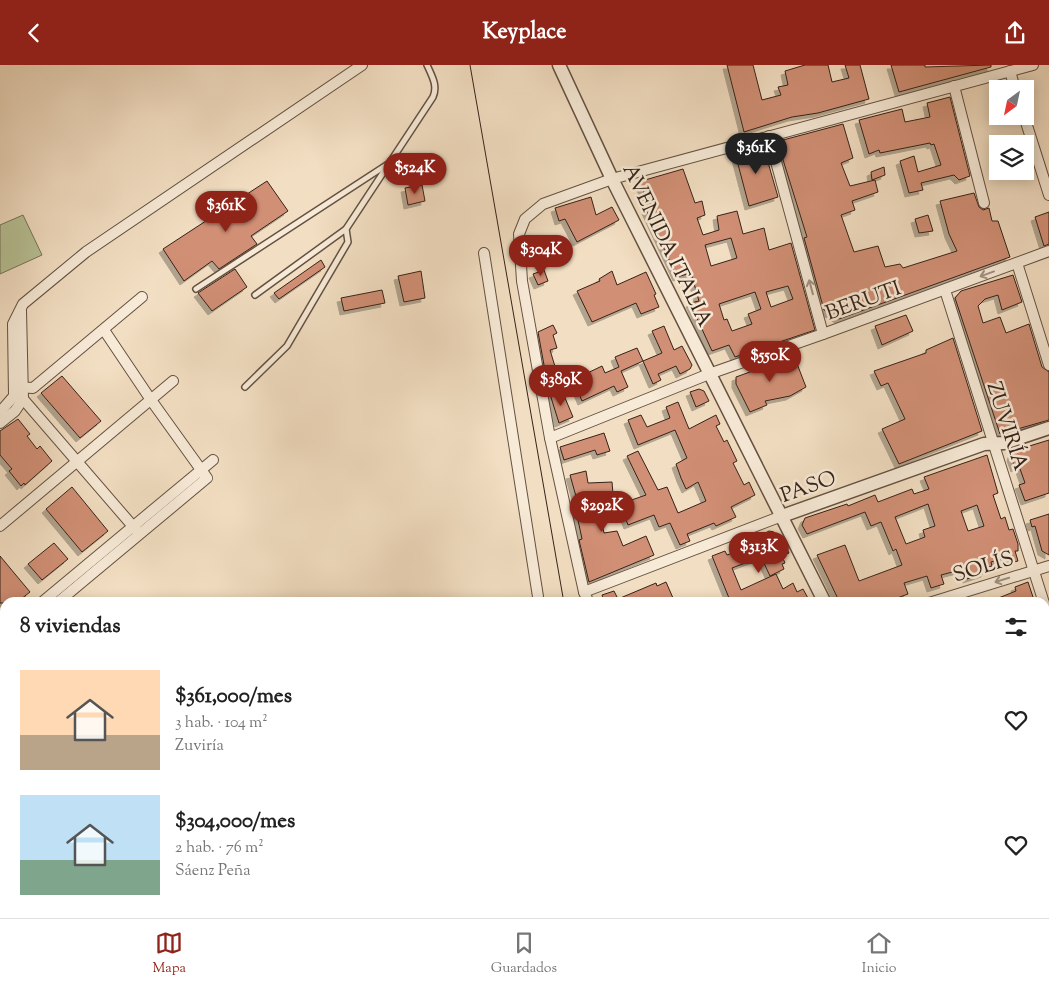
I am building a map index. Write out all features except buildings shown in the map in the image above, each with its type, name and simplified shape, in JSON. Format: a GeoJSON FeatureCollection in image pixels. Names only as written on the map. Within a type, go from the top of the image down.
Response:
{"type":"FeatureCollection","features":[{"type":"Feature","properties":{"kind":"street"},"geometry":{"type":"LineString","coordinates":[[0,423],[15,411],[19,392],[21,310],[23,304],[40,287],[86,252],[362,65]]}},
{"type":"Feature","properties":{"kind":"street","name":"AVENIDA ITALIA"},"geometry":{"type":"LineString","coordinates":[[559,65],[612,179],[822,597]]}},
{"type":"Feature","properties":{"kind":"street"},"geometry":{"type":"LineString","coordinates":[[586,597],[550,438],[522,281],[519,234],[525,219],[543,204],[612,179],[1033,65]]}},
{"type":"Feature","properties":{"kind":"street"},"geometry":{"type":"LineString","coordinates":[[1010,71],[1012,80]]}},
{"type":"Feature","properties":{"kind":"street"},"geometry":{"type":"LineString","coordinates":[[954,86],[984,203]]}},
{"type":"Feature","properties":{"kind":"street"},"geometry":{"type":"LineString","coordinates":[[1027,125],[1049,195]]}},
{"type":"Feature","properties":{"kind":"street"},"geometry":{"type":"LineString","coordinates":[[769,136],[824,334]]}},
{"type":"Feature","properties":{"kind":"street","name":"BERUTI"},"geometry":{"type":"LineString","coordinates":[[550,438],[709,374],[824,334],[1049,251]]}},
{"type":"Feature","properties":{"kind":"street"},"geometry":{"type":"LineString","coordinates":[[484,253],[538,597]]}},
{"type":"Feature","properties":{"kind":"street"},"geometry":{"type":"LineString","coordinates":[[1017,263],[1049,365]]}},
{"type":"Feature","properties":{"kind":"street","name":"ZUVIRÍA"},"geometry":{"type":"LineString","coordinates":[[945,290],[1042,597]]}},
{"type":"Feature","properties":{"kind":"street"},"geometry":{"type":"LineString","coordinates":[[0,411],[19,392],[33,388],[142,297]]}},
{"type":"Feature","properties":{"kind":"street"},"geometry":{"type":"LineString","coordinates":[[104,330],[201,470]]}},
{"type":"Feature","properties":{"kind":"street"},"geometry":{"type":"LineString","coordinates":[[0,526],[173,381]]}},
{"type":"Feature","properties":{"kind":"street"},"geometry":{"type":"LineString","coordinates":[[19,392],[136,530]]}},
{"type":"Feature","properties":{"kind":"street","name":"PASO"},"geometry":{"type":"LineString","coordinates":[[584,592],[782,516],[984,444],[1004,443],[1049,428]]}},
{"type":"Feature","properties":{"kind":"street"},"geometry":{"type":"LineString","coordinates":[[63,597],[213,460]]}},
{"type":"Feature","properties":{"kind":"street"},"geometry":{"type":"LineString","coordinates":[[49,597],[136,530]]}},
{"type":"Feature","properties":{"kind":"street","name":"SOLÍS"},"geometry":{"type":"LineString","coordinates":[[948,597],[1049,565]]}},
{"type":"Feature","properties":{"kind":"lane"},"geometry":{"type":"LineString","coordinates":[[255,295],[346,229],[393,161],[436,91],[427,65]]}},
{"type":"Feature","properties":{"kind":"lane"},"geometry":{"type":"LineString","coordinates":[[196,289],[393,161]]}},
{"type":"Feature","properties":{"kind":"lane"},"geometry":{"type":"LineString","coordinates":[[245,387],[287,346],[348,242],[346,229]]}},
{"type":"Feature","properties":{"kind":"green space"},"geometry":{"type":"Polygon","coordinates":[[[23,215],[42,255],[0,274],[0,225],[23,215]]]}},
{"type":"Feature","properties":{"kind":"tram line"},"geometry":{"type":"LineString","coordinates":[[470,65],[563,597]]}}]}
